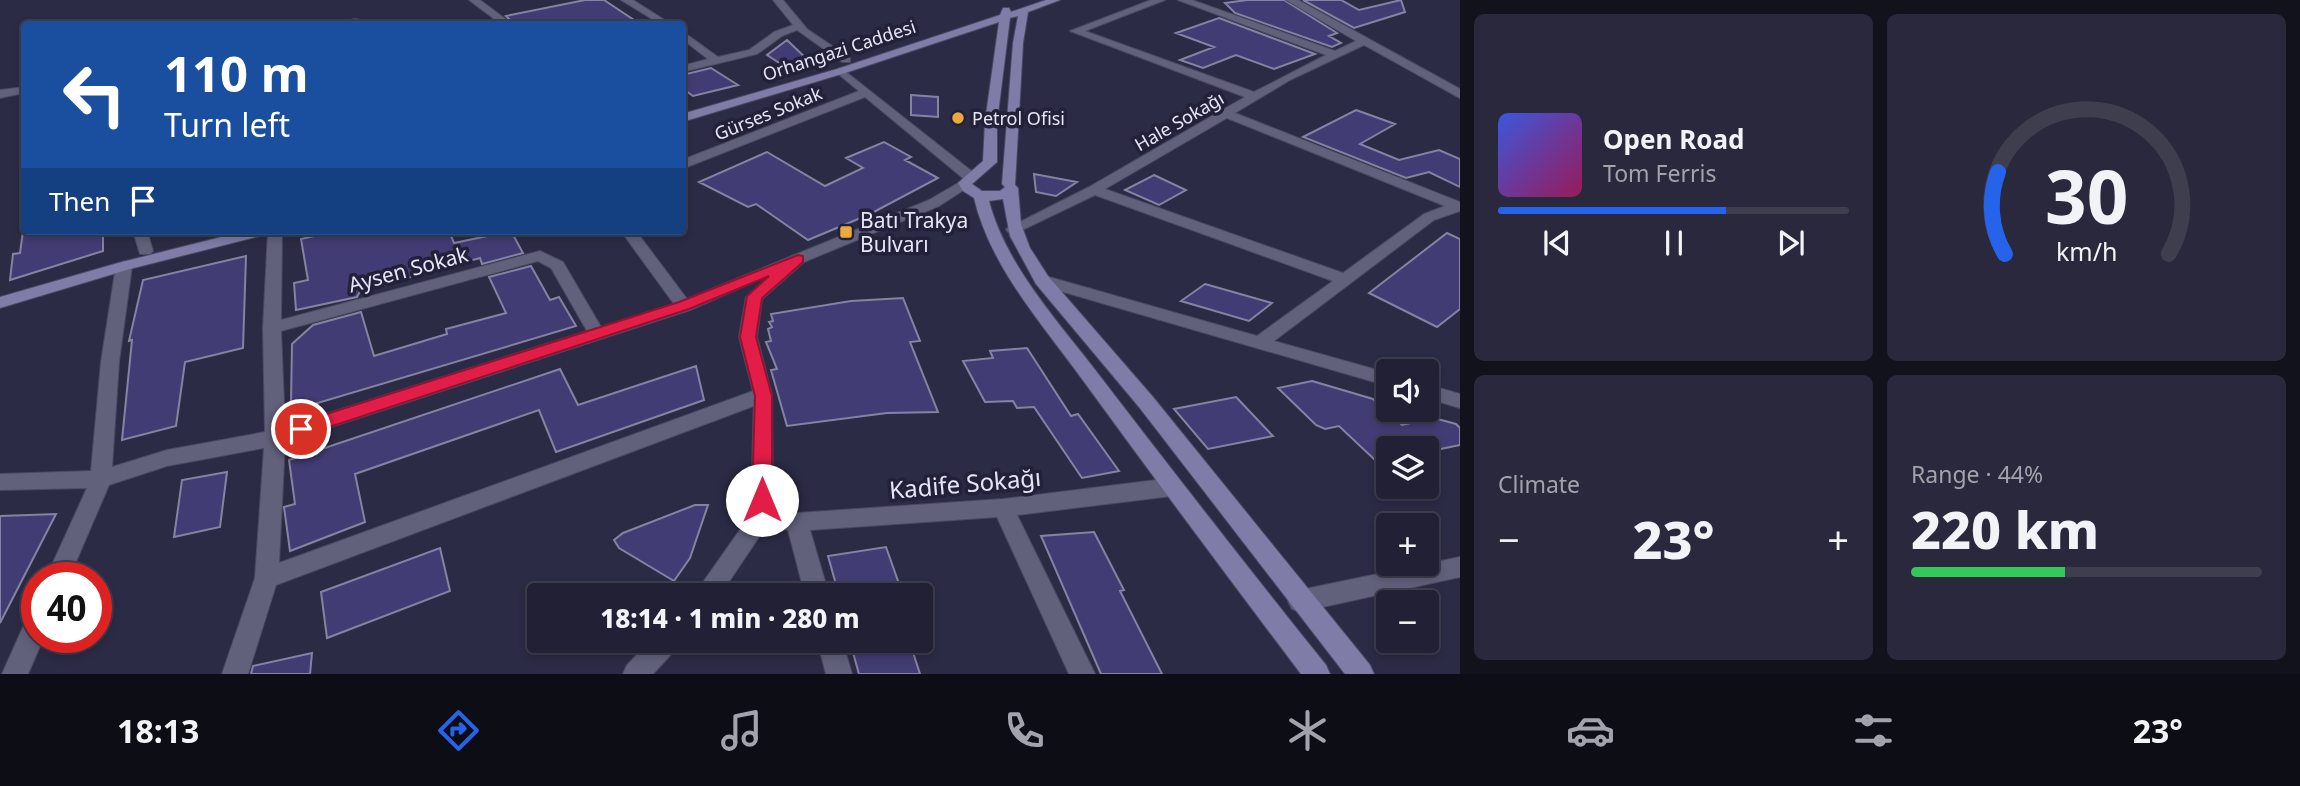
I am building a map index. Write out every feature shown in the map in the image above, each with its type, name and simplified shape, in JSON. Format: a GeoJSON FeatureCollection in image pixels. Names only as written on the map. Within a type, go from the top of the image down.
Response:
{"type":"FeatureCollection","features":[{"type":"Feature","properties":{"kind":"main road"},"geometry":{"type":"LineString","coordinates":[[972,184],[990,162],[991,122],[1007,12],[1055,0]]}},
{"type":"Feature","properties":{"kind":"main road"},"geometry":{"type":"LineString","coordinates":[[1024,6],[1018,43],[1008,204],[1013,229],[1042,280],[1146,402],[1300,601],[1361,674]]}},
{"type":"Feature","properties":{"kind":"main road","name":"Orhangazi Caddesi"},"geometry":{"type":"LineString","coordinates":[[686,107],[968,30],[1007,12]]}},
{"type":"Feature","properties":{"kind":"main road","name":"Orhangazi Caddesi"},"geometry":{"type":"LineString","coordinates":[[686,117],[1007,12]]}},
{"type":"Feature","properties":{"kind":"main road"},"geometry":{"type":"LineString","coordinates":[[968,30],[988,30],[1001,40]]}},
{"type":"Feature","properties":{"kind":"main road"},"geometry":{"type":"LineString","coordinates":[[972,184],[994,175],[1010,186]]}},
{"type":"Feature","properties":{"kind":"main road"},"geometry":{"type":"LineString","coordinates":[[972,184],[1001,196],[1010,186]]}},
{"type":"Feature","properties":{"kind":"main road"},"geometry":{"type":"LineString","coordinates":[[972,184],[982,214],[1034,301],[1172,487],[1317,674]]}},
{"type":"Feature","properties":{"kind":"main road"},"geometry":{"type":"LineString","coordinates":[[0,292],[207,235]]}},
{"type":"Feature","properties":{"kind":"main road"},"geometry":{"type":"LineString","coordinates":[[0,303],[124,266],[246,235]]}},
{"type":"Feature","properties":{"kind":"street"},"geometry":{"type":"LineString","coordinates":[[474,0],[503,21]]}},
{"type":"Feature","properties":{"kind":"street"},"geometry":{"type":"LineString","coordinates":[[626,0],[661,21]]}},
{"type":"Feature","properties":{"kind":"street"},"geometry":{"type":"LineString","coordinates":[[0,481],[101,479],[167,458],[275,438],[684,306],[934,203],[972,184],[867,92],[799,26],[779,0]]}},
{"type":"Feature","properties":{"kind":"street"},"geometry":{"type":"LineString","coordinates":[[1160,0],[1075,31],[1257,97]]}},
{"type":"Feature","properties":{"kind":"street"},"geometry":{"type":"LineString","coordinates":[[1183,0],[1334,54]]}},
{"type":"Feature","properties":{"kind":"street"},"geometry":{"type":"LineString","coordinates":[[1291,0],[1362,42],[1460,94]]}},
{"type":"Feature","properties":{"kind":"street"},"geometry":{"type":"LineString","coordinates":[[686,68],[753,52],[778,34],[799,26]]}},
{"type":"Feature","properties":{"kind":"street"},"geometry":{"type":"LineString","coordinates":[[686,37],[718,62]]}},
{"type":"Feature","properties":{"kind":"street","name":"Hale Sokağı"},"geometry":{"type":"LineString","coordinates":[[1013,229],[1094,190],[1334,54],[1362,42]]}},
{"type":"Feature","properties":{"kind":"street"},"geometry":{"type":"LineString","coordinates":[[0,94],[21,90]]}},
{"type":"Feature","properties":{"kind":"street","name":"Gürses Sokak"},"geometry":{"type":"LineString","coordinates":[[686,163],[867,92]]}},
{"type":"Feature","properties":{"kind":"street"},"geometry":{"type":"LineString","coordinates":[[1228,114],[1458,207]]}},
{"type":"Feature","properties":{"kind":"street"},"geometry":{"type":"LineString","coordinates":[[1094,190],[1344,279]]}},
{"type":"Feature","properties":{"kind":"street"},"geometry":{"type":"LineString","coordinates":[[1261,342],[1429,217],[1458,207]]}},
{"type":"Feature","properties":{"kind":"street"},"geometry":{"type":"LineString","coordinates":[[141,235],[145,251]]}},
{"type":"Feature","properties":{"kind":"street"},"geometry":{"type":"LineString","coordinates":[[235,674],[267,578],[275,438],[272,328],[275,235]]}},
{"type":"Feature","properties":{"kind":"street"},"geometry":{"type":"LineString","coordinates":[[631,235],[684,306]]}},
{"type":"Feature","properties":{"kind":"street","name":"Aysen Sokak"},"geometry":{"type":"LineString","coordinates":[[272,328],[540,256],[557,265],[597,334]]}},
{"type":"Feature","properties":{"kind":"street"},"geometry":{"type":"LineString","coordinates":[[715,583],[762,516],[763,396],[748,337],[754,296],[798,259]]}},
{"type":"Feature","properties":{"kind":"street"},"geometry":{"type":"LineString","coordinates":[[64,562],[101,479],[110,362],[124,266]]}},
{"type":"Feature","properties":{"kind":"street"},"geometry":{"type":"LineString","coordinates":[[1042,280],[1376,376]]}},
{"type":"Feature","properties":{"kind":"street"},"geometry":{"type":"LineString","coordinates":[[1439,395],[1460,401]]}},
{"type":"Feature","properties":{"kind":"street"},"geometry":{"type":"LineString","coordinates":[[267,578],[763,396]]}},
{"type":"Feature","properties":{"kind":"street","name":"Kadife Sokağı"},"geometry":{"type":"LineString","coordinates":[[762,516],[797,522],[1003,508],[1172,487]]}},
{"type":"Feature","properties":{"kind":"street"},"geometry":{"type":"LineString","coordinates":[[1003,508],[1082,674]]}},
{"type":"Feature","properties":{"kind":"street"},"geometry":{"type":"LineString","coordinates":[[797,522],[814,583]]}},
{"type":"Feature","properties":{"kind":"street"},"geometry":{"type":"LineString","coordinates":[[1300,601],[1460,567]]}},
{"type":"Feature","properties":{"kind":"street"},"geometry":{"type":"LineString","coordinates":[[15,674],[24,653]]}},
{"type":"Feature","properties":{"kind":"street"},"geometry":{"type":"LineString","coordinates":[[636,674],[656,653]]}},
{"type":"Feature","properties":{"kind":"street"},"geometry":{"type":"LineString","coordinates":[[833,653],[839,674]]}},
{"type":"Feature","properties":{"kind":"building"},"geometry":{"type":"Polygon","coordinates":[[[585,0],[604,0],[636,21],[511,21],[506,16],[585,0]]]}},
{"type":"Feature","properties":{"kind":"building"},"geometry":{"type":"Polygon","coordinates":[[[1284,0],[1337,33],[1329,36],[1341,43],[1332,47],[1235,13],[1225,3],[1284,0]]]}},
{"type":"Feature","properties":{"kind":"building"},"geometry":{"type":"Polygon","coordinates":[[[1303,0],[1341,0],[1359,10],[1401,0],[1405,12],[1354,28],[1303,0]]]}},
{"type":"Feature","properties":{"kind":"building"},"geometry":{"type":"Polygon","coordinates":[[[1219,18],[1315,54],[1274,69],[1236,55],[1203,68],[1180,60],[1214,47],[1176,33],[1219,18]]]}},
{"type":"Feature","properties":{"kind":"building"},"geometry":{"type":"Polygon","coordinates":[[[787,40],[812,64],[790,70],[767,55],[787,40]]]}},
{"type":"Feature","properties":{"kind":"building"},"geometry":{"type":"Polygon","coordinates":[[[711,68],[738,85],[693,96],[686,91],[686,74],[711,68]]]}},
{"type":"Feature","properties":{"kind":"building"},"geometry":{"type":"Polygon","coordinates":[[[911,95],[938,97],[938,117],[911,115],[911,95]]]}},
{"type":"Feature","properties":{"kind":"building"},"geometry":{"type":"Polygon","coordinates":[[[1356,110],[1395,124],[1360,144],[1399,160],[1439,150],[1460,159],[1460,187],[1429,172],[1406,178],[1303,137],[1356,110]]]}},
{"type":"Feature","properties":{"kind":"building"},"geometry":{"type":"Polygon","coordinates":[[[884,142],[911,157],[905,160],[938,178],[870,214],[808,240],[756,204],[748,207],[699,182],[767,152],[825,186],[863,168],[846,158],[884,142]]]}},
{"type":"Feature","properties":{"kind":"building"},"geometry":{"type":"Polygon","coordinates":[[[1034,174],[1077,182],[1056,196],[1036,192],[1034,174]]]}},
{"type":"Feature","properties":{"kind":"building"},"geometry":{"type":"Polygon","coordinates":[[[1154,175],[1186,190],[1159,205],[1125,190],[1154,175]]]}},
{"type":"Feature","properties":{"kind":"building"},"geometry":{"type":"Polygon","coordinates":[[[1447,233],[1460,239],[1460,309],[1437,327],[1369,293],[1447,233]]]}},
{"type":"Feature","properties":{"kind":"building"},"geometry":{"type":"Polygon","coordinates":[[[22,235],[103,235],[103,251],[10,280],[13,254],[20,253],[22,235]]]}},
{"type":"Feature","properties":{"kind":"building"},"geometry":{"type":"Polygon","coordinates":[[[318,235],[451,235],[454,243],[492,235],[513,235],[523,253],[482,264],[480,258],[360,291],[357,297],[296,310],[294,283],[308,280],[301,239],[318,235]]]}},
{"type":"Feature","properties":{"kind":"building"},"geometry":{"type":"Polygon","coordinates":[[[246,256],[243,348],[185,362],[176,426],[122,440],[132,340],[129,341],[143,280],[246,256]]]}},
{"type":"Feature","properties":{"kind":"building"},"geometry":{"type":"Polygon","coordinates":[[[531,266],[550,300],[559,297],[576,326],[301,408],[291,404],[292,344],[313,325],[361,312],[374,356],[447,334],[446,329],[506,313],[489,277],[531,266]]]}},
{"type":"Feature","properties":{"kind":"building"},"geometry":{"type":"Polygon","coordinates":[[[1205,284],[1272,303],[1249,321],[1181,301],[1205,284]]]}},
{"type":"Feature","properties":{"kind":"building"},"geometry":{"type":"Polygon","coordinates":[[[903,298],[920,341],[910,342],[938,412],[887,413],[787,426],[771,370],[777,369],[766,342],[771,341],[768,329],[772,327],[769,322],[773,321],[771,314],[851,301],[903,298]]]}},
{"type":"Feature","properties":{"kind":"building"},"geometry":{"type":"Polygon","coordinates":[[[1027,348],[1071,416],[1078,414],[1119,471],[1082,478],[1034,407],[1017,408],[1013,401],[985,402],[963,361],[993,358],[990,351],[1027,348]]]}},
{"type":"Feature","properties":{"kind":"building"},"geometry":{"type":"Polygon","coordinates":[[[696,366],[704,400],[556,452],[539,410],[355,474],[365,522],[290,551],[284,507],[295,504],[289,460],[560,369],[578,405],[696,366]]]}},
{"type":"Feature","properties":{"kind":"building"},"geometry":{"type":"Polygon","coordinates":[[[1312,381],[1373,399],[1376,402],[1376,422],[1399,422],[1402,425],[1439,422],[1439,419],[1456,424],[1460,428],[1460,445],[1439,449],[1439,436],[1376,436],[1376,461],[1339,426],[1325,429],[1316,425],[1278,388],[1312,381]]]}},
{"type":"Feature","properties":{"kind":"building"},"geometry":{"type":"Polygon","coordinates":[[[1236,397],[1273,436],[1208,449],[1174,409],[1236,397]]]}},
{"type":"Feature","properties":{"kind":"building"},"geometry":{"type":"Polygon","coordinates":[[[227,472],[220,527],[174,537],[182,480],[227,472]]]}},
{"type":"Feature","properties":{"kind":"building"},"geometry":{"type":"Polygon","coordinates":[[[695,505],[708,505],[690,558],[674,581],[619,548],[614,540],[623,533],[695,505]]]}},
{"type":"Feature","properties":{"kind":"building"},"geometry":{"type":"Polygon","coordinates":[[[56,514],[31,562],[21,562],[21,582],[0,623],[0,516],[56,514]]]}},
{"type":"Feature","properties":{"kind":"building"},"geometry":{"type":"Polygon","coordinates":[[[1094,532],[1162,674],[1101,674],[1041,536],[1094,532]]]}},
{"type":"Feature","properties":{"kind":"building"},"geometry":{"type":"Polygon","coordinates":[[[886,547],[899,583],[836,583],[828,556],[886,547]]]}},
{"type":"Feature","properties":{"kind":"building"},"geometry":{"type":"Polygon","coordinates":[[[440,548],[450,591],[327,638],[321,592],[440,548]]]}},
{"type":"Feature","properties":{"kind":"building"},"geometry":{"type":"Polygon","coordinates":[[[312,653],[310,674],[251,674],[253,666],[312,653]]]}},
{"type":"Feature","properties":{"kind":"building"},"geometry":{"type":"Polygon","coordinates":[[[853,653],[913,653],[920,674],[859,674],[853,653]]]}},
{"type":"Feature","properties":{"kind":"place","name":"Petrol Ofisi"},"geometry":{"type":"Point","coordinates":[958,118]}},
{"type":"Feature","properties":{"kind":"place","name":"Batı Trakya Bulvarı"},"geometry":{"type":"Point","coordinates":[846,232]}},
{"type":"Feature","properties":{"kind":"route"},"geometry":{"type":"LineString","coordinates":[[301,429],[684,306],[798,259],[754,296],[748,337],[763,396],[762,500]]}}]}
